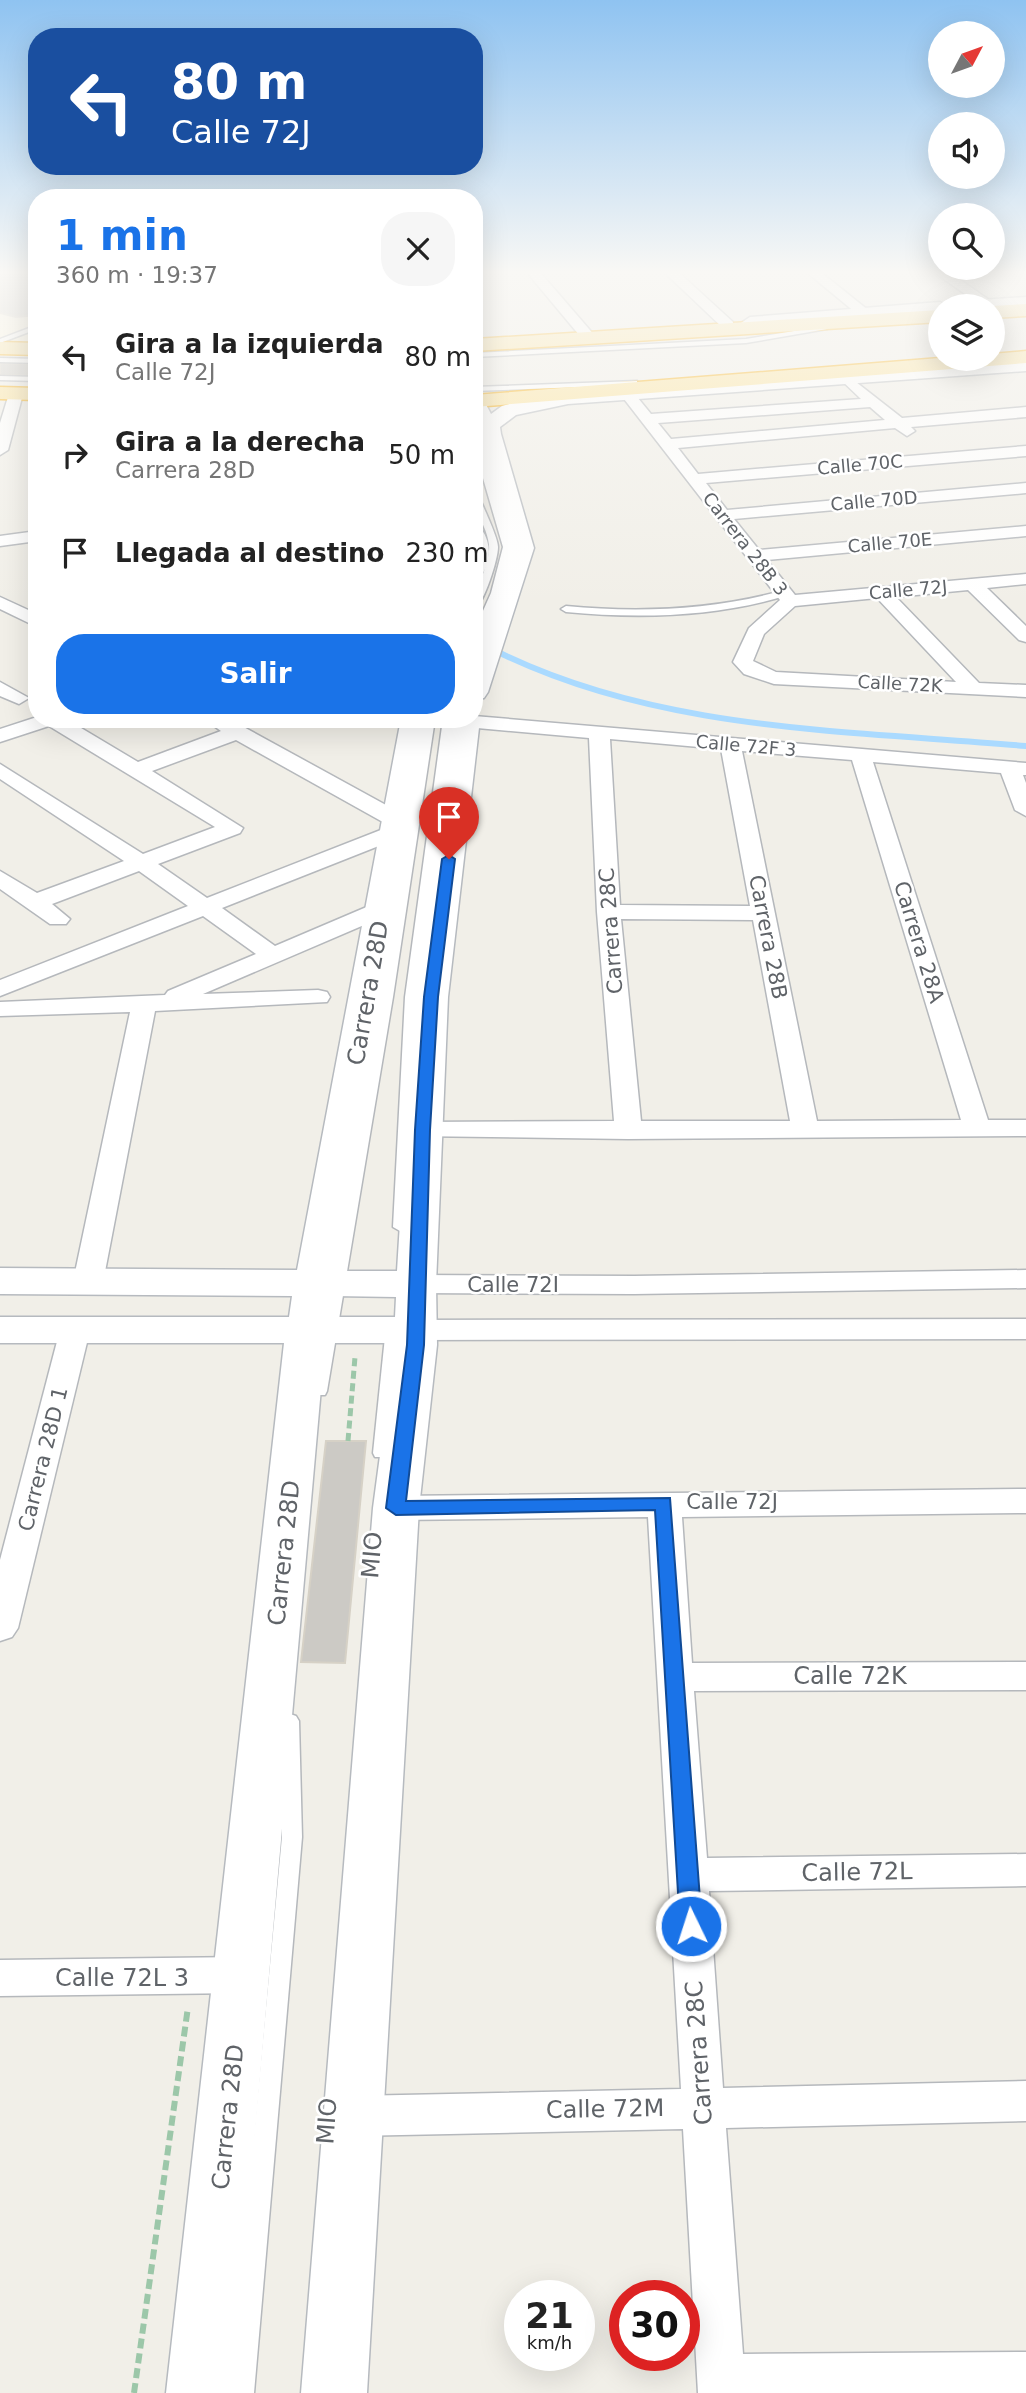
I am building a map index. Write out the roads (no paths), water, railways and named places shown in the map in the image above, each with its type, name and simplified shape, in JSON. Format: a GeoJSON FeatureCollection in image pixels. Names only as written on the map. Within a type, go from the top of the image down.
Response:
{"type":"FeatureCollection","features":[{"type":"Feature","properties":{"kind":"highway"},"geometry":{"type":"LineString","coordinates":[[483,399],[707,382]]}},
{"type":"Feature","properties":{"kind":"street"},"geometry":{"type":"LineString","coordinates":[[483,400],[565,399],[815,382]]}},
{"type":"Feature","properties":{"kind":"street"},"geometry":{"type":"LineString","coordinates":[[842,382],[874,402],[1025,532]]}},
{"type":"Feature","properties":{"kind":"street"},"geometry":{"type":"LineString","coordinates":[[0,450],[18,393]]}},
{"type":"Feature","properties":{"kind":"street","name":"Carrera 28B 3"},"geometry":{"type":"LineString","coordinates":[[628,395],[788,597],[750,638],[743,662],[751,670],[774,678]]}},
{"type":"Feature","properties":{"kind":"street"},"geometry":{"type":"LineString","coordinates":[[483,433],[502,413],[565,399]]}},
{"type":"Feature","properties":{"kind":"street"},"geometry":{"type":"LineString","coordinates":[[646,419],[874,402]]}},
{"type":"Feature","properties":{"kind":"street"},"geometry":{"type":"LineString","coordinates":[[666,444],[1026,412]]}},
{"type":"Feature","properties":{"kind":"street"},"geometry":{"type":"LineString","coordinates":[[483,437],[522,548],[501,597],[483,654]]}},
{"type":"Feature","properties":{"kind":"street","name":"Calle 70C"},"geometry":{"type":"LineString","coordinates":[[694,479],[1026,451]]}},
{"type":"Feature","properties":{"kind":"street","name":"Calle 70D"},"geometry":{"type":"LineString","coordinates":[[722,515],[1026,488]]}},
{"type":"Feature","properties":{"kind":"street","name":"Calle 70E"},"geometry":{"type":"LineString","coordinates":[[754,556],[1025,532]]}},
{"type":"Feature","properties":{"kind":"street"},"geometry":{"type":"LineString","coordinates":[[5,541],[28,537]]}},
{"type":"Feature","properties":{"kind":"street"},"geometry":{"type":"LineString","coordinates":[[5,541],[28,550]]}},
{"type":"Feature","properties":{"kind":"street","name":"Calle 72J"},"geometry":{"type":"LineString","coordinates":[[788,597],[881,593],[1026,579]]}},
{"type":"Feature","properties":{"kind":"street"},"geometry":{"type":"LineString","coordinates":[[972,584],[1026,636]]}},
{"type":"Feature","properties":{"kind":"street"},"geometry":{"type":"LineString","coordinates":[[881,593],[972,687]]}},
{"type":"Feature","properties":{"kind":"street"},"geometry":{"type":"LineString","coordinates":[[0,602],[28,617]]}},
{"type":"Feature","properties":{"kind":"street","name":"Calle 72K"},"geometry":{"type":"LineString","coordinates":[[774,678],[1026,691]]}},
{"type":"Feature","properties":{"kind":"street"},"geometry":{"type":"LineString","coordinates":[[0,688],[19,698]]}},
{"type":"Feature","properties":{"kind":"street","name":"Calle 72F 3"},"geometry":{"type":"LineString","coordinates":[[483,710],[599,731],[861,757],[1018,768]]}},
{"type":"Feature","properties":{"kind":"street"},"geometry":{"type":"LineString","coordinates":[[0,736],[28,726]]}},
{"type":"Feature","properties":{"kind":"street"},"geometry":{"type":"LineString","coordinates":[[35,902],[232,828],[65,728]]}},
{"type":"Feature","properties":{"kind":"street"},"geometry":{"type":"LineString","coordinates":[[230,728],[397,826]]}},
{"type":"Feature","properties":{"kind":"street","name":"Carrera 28D"},"geometry":{"type":"LineString","coordinates":[[199,2393],[243,1975],[384,908],[413,728]]}},
{"type":"Feature","properties":{"kind":"street"},"geometry":{"type":"LineString","coordinates":[[334,2393],[353,2116],[388,1489],[404,1291],[423,1130],[431,997],[463,728]]}},
{"type":"Feature","properties":{"kind":"street","name":"Carrera 28C"},"geometry":{"type":"LineString","coordinates":[[599,731],[609,912],[628,1131]]}},
{"type":"Feature","properties":{"kind":"street"},"geometry":{"type":"LineString","coordinates":[[136,769],[237,732]]}},
{"type":"Feature","properties":{"kind":"street","name":"Carrera 28B"},"geometry":{"type":"LineString","coordinates":[[732,745],[805,1128]]}},
{"type":"Feature","properties":{"kind":"street","name":"Carrera 28A"},"geometry":{"type":"LineString","coordinates":[[861,757],[978,1128]]}},
{"type":"Feature","properties":{"kind":"street"},"geometry":{"type":"LineString","coordinates":[[1018,768],[1026,810]]}},
{"type":"Feature","properties":{"kind":"street"},"geometry":{"type":"LineString","coordinates":[[0,770],[206,906],[273,955]]}},
{"type":"Feature","properties":{"kind":"street"},"geometry":{"type":"LineString","coordinates":[[0,989],[397,826]]}},
{"type":"Feature","properties":{"kind":"street"},"geometry":{"type":"LineString","coordinates":[[0,878],[58,919]]}},
{"type":"Feature","properties":{"kind":"street"},"geometry":{"type":"LineString","coordinates":[[153,1003],[384,908]]}},
{"type":"Feature","properties":{"kind":"street"},"geometry":{"type":"LineString","coordinates":[[609,912],[763,914]]}},
{"type":"Feature","properties":{"kind":"street"},"geometry":{"type":"LineString","coordinates":[[0,1009],[318,997]]}},
{"type":"Feature","properties":{"kind":"street"},"geometry":{"type":"LineString","coordinates":[[88,1282],[153,1003]]}},
{"type":"Feature","properties":{"kind":"street"},"geometry":{"type":"LineString","coordinates":[[423,1130],[1026,1128]]}},
{"type":"Feature","properties":{"kind":"street","name":"Calle 72I"},"geometry":{"type":"LineString","coordinates":[[0,1330],[75,1330],[329,1314],[404,1291],[1026,1279]]}},
{"type":"Feature","properties":{"kind":"street","name":"Calle 72I"},"geometry":{"type":"LineString","coordinates":[[0,1281],[88,1282],[329,1314]]}},
{"type":"Feature","properties":{"kind":"street","name":"Calle 72I"},"geometry":{"type":"LineString","coordinates":[[404,1291],[1026,1329]]}},
{"type":"Feature","properties":{"kind":"street","name":"Carrera 28D 1"},"geometry":{"type":"LineString","coordinates":[[0,1628],[75,1330]]}},
{"type":"Feature","properties":{"kind":"street","name":"Calle 72J"},"geometry":{"type":"LineString","coordinates":[[388,1489],[664,1503],[1026,1501]]}},
{"type":"Feature","properties":{"kind":"street","name":"Carrera 28C"},"geometry":{"type":"LineString","coordinates":[[664,1503],[721,2385]]}},
{"type":"Feature","properties":{"kind":"street","name":"Calle 72K"},"geometry":{"type":"LineString","coordinates":[[675,1677],[1026,1676]]}},
{"type":"Feature","properties":{"kind":"street","name":"Calle 72L"},"geometry":{"type":"LineString","coordinates":[[688,1875],[1026,1870]]}},
{"type":"Feature","properties":{"kind":"street","name":"Calle 72L 3"},"geometry":{"type":"LineString","coordinates":[[0,1978],[243,1975]]}},
{"type":"Feature","properties":{"kind":"street","name":"Calle 72M"},"geometry":{"type":"LineString","coordinates":[[353,2116],[1026,2101]]}},
{"type":"Feature","properties":{"kind":"street"},"geometry":{"type":"LineString","coordinates":[[721,2385],[1026,2376]]}},
{"type":"Feature","properties":{"kind":"lane"},"geometry":{"type":"LineString","coordinates":[[483,388],[651,382]]}},
{"type":"Feature","properties":{"kind":"lane"},"geometry":{"type":"LineString","coordinates":[[483,517],[494,546],[483,568]]}},
{"type":"Feature","properties":{"kind":"lane"},"geometry":{"type":"LineString","coordinates":[[483,627],[501,597]]}},
{"type":"Feature","properties":{"kind":"lane"},"geometry":{"type":"LineString","coordinates":[[566,609],[602,613],[650,611],[788,597]]}},
{"type":"Feature","properties":{"kind":"lane"},"geometry":{"type":"LineString","coordinates":[[242,2393],[292,1837],[289,1696],[293,1604],[309,1437],[387,997],[429,728]]}},
{"type":"Feature","properties":{"kind":"lane"},"geometry":{"type":"LineString","coordinates":[[404,1291],[403,1129],[411,997],[462,728]]}},
{"type":"Feature","properties":{"kind":"waterway"},"geometry":{"type":"LineString","coordinates":[[490,648],[553,676],[684,712],[820,730],[1026,746]]}}]}
